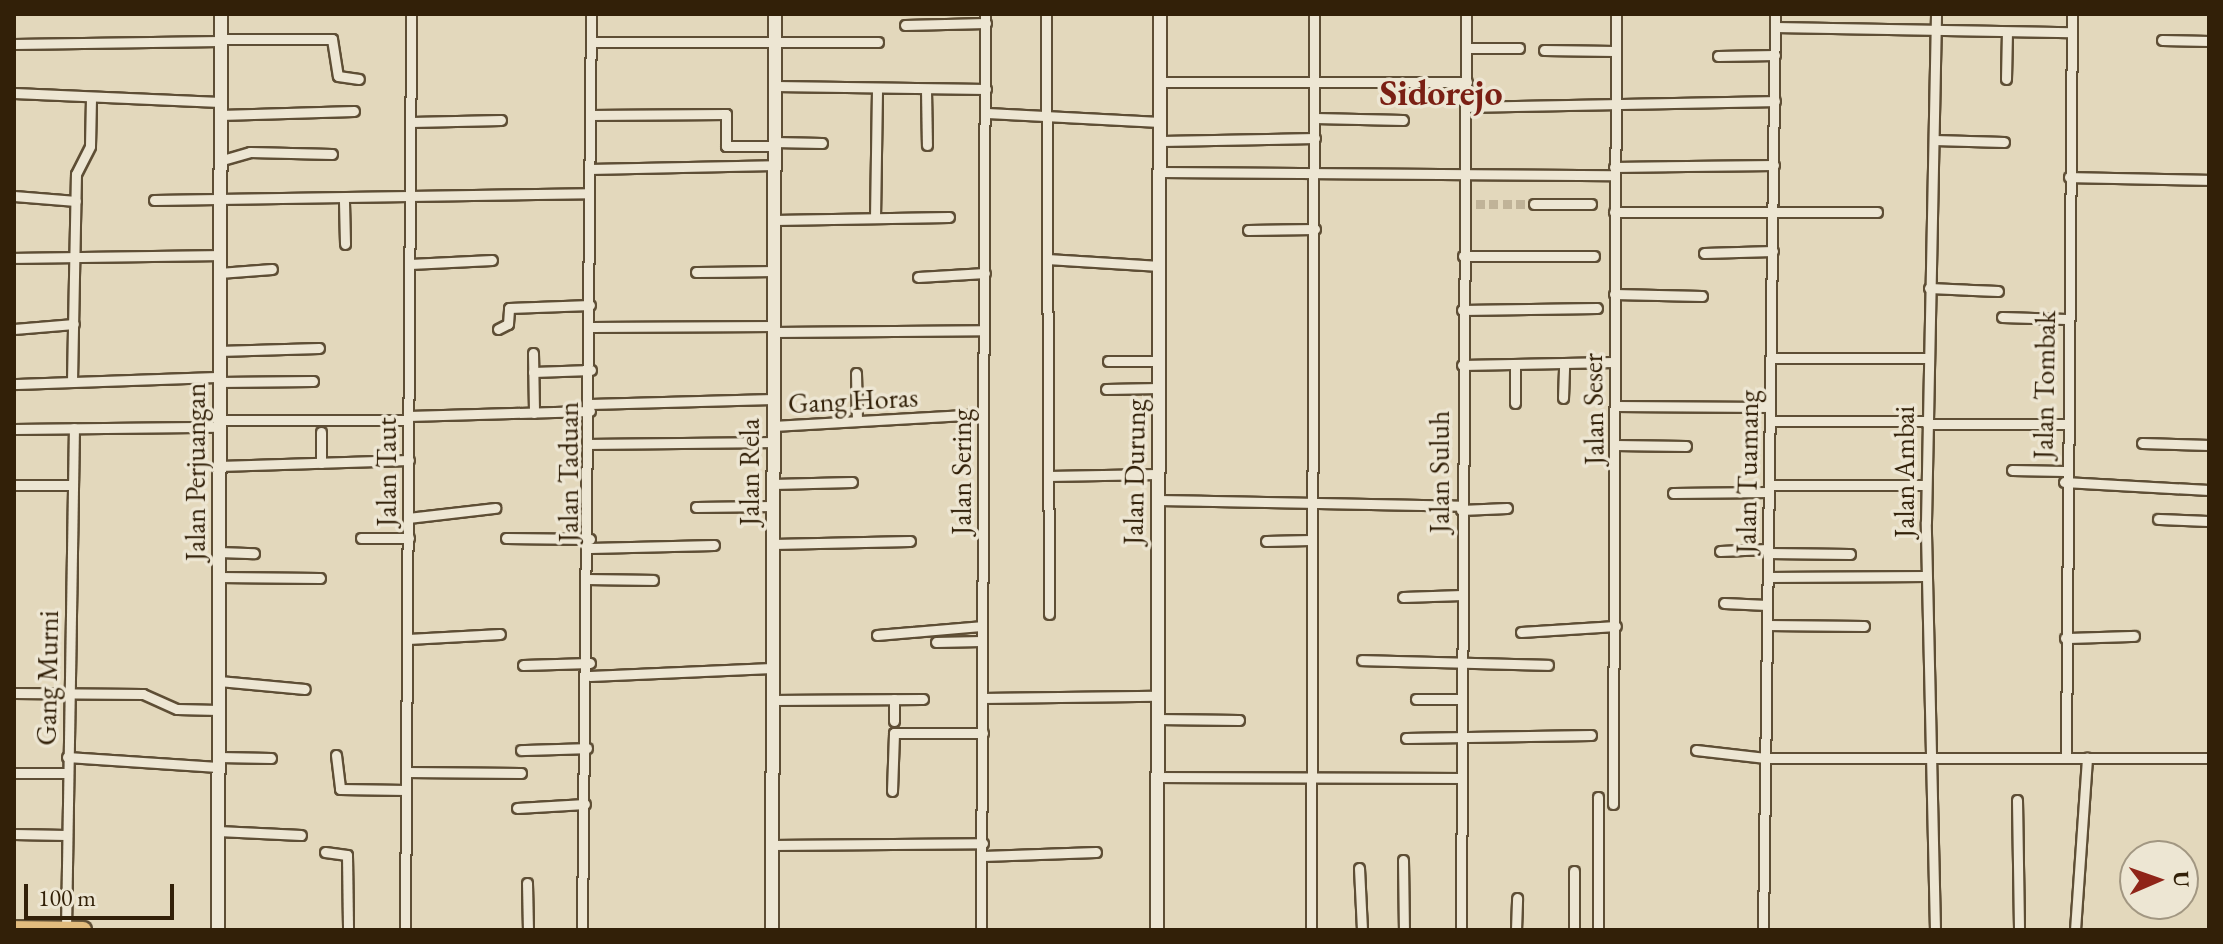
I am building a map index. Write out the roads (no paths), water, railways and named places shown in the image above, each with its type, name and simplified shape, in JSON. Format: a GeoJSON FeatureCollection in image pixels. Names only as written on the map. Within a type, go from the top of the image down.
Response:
{"type":"FeatureCollection","features":[{"type":"Feature","properties":{"kind":"highway"},"geometry":{"type":"LineString","coordinates":[[14,929],[83,930]]}},
{"type":"Feature","properties":{"kind":"street","name":"Jalan Perjuangan"},"geometry":{"type":"LineString","coordinates":[[218,930],[221,14]]}},
{"type":"Feature","properties":{"kind":"street","name":"Jalan Taut"},"geometry":{"type":"LineString","coordinates":[[405,930],[411,14]]}},
{"type":"Feature","properties":{"kind":"street","name":"Jalan Taduan"},"geometry":{"type":"LineString","coordinates":[[582,930],[590,676],[591,14]]}},
{"type":"Feature","properties":{"kind":"street","name":"Jalan Rela"},"geometry":{"type":"LineString","coordinates":[[772,930],[775,14]]}},
{"type":"Feature","properties":{"kind":"street"},"geometry":{"type":"LineString","coordinates":[[1046,14],[1049,614]]}},
{"type":"Feature","properties":{"kind":"street","name":"Jalan Durung"},"geometry":{"type":"LineString","coordinates":[[1157,930],[1160,14]]}},
{"type":"Feature","properties":{"kind":"street"},"geometry":{"type":"LineString","coordinates":[[1311,930],[1314,14]]}},
{"type":"Feature","properties":{"kind":"street","name":"Jalan Suluh"},"geometry":{"type":"LineString","coordinates":[[1461,930],[1466,14]]}},
{"type":"Feature","properties":{"kind":"street","name":"Jalan Seser"},"geometry":{"type":"LineString","coordinates":[[1613,804],[1616,14]]}},
{"type":"Feature","properties":{"kind":"street","name":"Jalan Tuamang"},"geometry":{"type":"LineString","coordinates":[[1763,930],[1775,14]]}},
{"type":"Feature","properties":{"kind":"street","name":"Jalan Ambai"},"geometry":{"type":"LineString","coordinates":[[1935,930],[1926,757],[1926,485],[1936,14]]}},
{"type":"Feature","properties":{"kind":"street","name":"Jalan Tombak"},"geometry":{"type":"LineString","coordinates":[[2066,757],[2064,476],[2072,14]]}},
{"type":"Feature","properties":{"kind":"street"},"geometry":{"type":"LineString","coordinates":[[905,25],[986,19]]}},
{"type":"Feature","properties":{"kind":"street","name":"Jalan Sering"},"geometry":{"type":"LineString","coordinates":[[981,930],[986,19]]}},
{"type":"Feature","properties":{"kind":"street"},"geometry":{"type":"LineString","coordinates":[[1775,27],[2071,32]]}},
{"type":"Feature","properties":{"kind":"street"},"geometry":{"type":"LineString","coordinates":[[2006,79],[2007,33]]}},
{"type":"Feature","properties":{"kind":"street"},"geometry":{"type":"LineString","coordinates":[[591,42],[775,38],[878,42]]}},
{"type":"Feature","properties":{"kind":"street"},"geometry":{"type":"LineString","coordinates":[[14,44],[332,39],[338,76],[359,79]]}},
{"type":"Feature","properties":{"kind":"street"},"geometry":{"type":"LineString","coordinates":[[2162,40],[2209,41]]}},
{"type":"Feature","properties":{"kind":"street"},"geometry":{"type":"LineString","coordinates":[[1466,48],[1519,48]]}},
{"type":"Feature","properties":{"kind":"street"},"geometry":{"type":"LineString","coordinates":[[1544,50],[1614,51]]}},
{"type":"Feature","properties":{"kind":"street"},"geometry":{"type":"LineString","coordinates":[[1718,56],[1775,55]]}},
{"type":"Feature","properties":{"kind":"street"},"geometry":{"type":"LineString","coordinates":[[1160,82],[1467,82]]}},
{"type":"Feature","properties":{"kind":"street"},"geometry":{"type":"LineString","coordinates":[[775,86],[877,90],[986,89]]}},
{"type":"Feature","properties":{"kind":"street"},"geometry":{"type":"LineString","coordinates":[[875,218],[877,90]]}},
{"type":"Feature","properties":{"kind":"street"},"geometry":{"type":"LineString","coordinates":[[926,90],[927,145]]}},
{"type":"Feature","properties":{"kind":"street"},"geometry":{"type":"LineString","coordinates":[[14,93],[220,108],[354,111]]}},
{"type":"Feature","properties":{"kind":"street"},"geometry":{"type":"LineString","coordinates":[[72,381],[76,174],[90,146],[91,97]]}},
{"type":"Feature","properties":{"kind":"street"},"geometry":{"type":"LineString","coordinates":[[1467,107],[1614,107],[1775,101]]}},
{"type":"Feature","properties":{"kind":"street"},"geometry":{"type":"LineString","coordinates":[[987,113],[1160,122]]}},
{"type":"Feature","properties":{"kind":"street"},"geometry":{"type":"LineString","coordinates":[[590,115],[726,114],[726,146],[822,143]]}},
{"type":"Feature","properties":{"kind":"street"},"geometry":{"type":"LineString","coordinates":[[1315,118],[1403,120]]}},
{"type":"Feature","properties":{"kind":"street"},"geometry":{"type":"LineString","coordinates":[[411,122],[501,120]]}},
{"type":"Feature","properties":{"kind":"street"},"geometry":{"type":"LineString","coordinates":[[1161,141],[1315,138]]}},
{"type":"Feature","properties":{"kind":"street"},"geometry":{"type":"LineString","coordinates":[[1934,140],[2004,142]]}},
{"type":"Feature","properties":{"kind":"street"},"geometry":{"type":"LineString","coordinates":[[219,161],[250,152],[332,154]]}},
{"type":"Feature","properties":{"kind":"street"},"geometry":{"type":"LineString","coordinates":[[589,169],[774,165]]}},
{"type":"Feature","properties":{"kind":"street"},"geometry":{"type":"LineString","coordinates":[[1161,172],[1315,172],[1465,177],[1774,165]]}},
{"type":"Feature","properties":{"kind":"street"},"geometry":{"type":"LineString","coordinates":[[2069,177],[2209,180]]}},
{"type":"Feature","properties":{"kind":"street"},"geometry":{"type":"LineString","coordinates":[[154,200],[344,202],[589,193]]}},
{"type":"Feature","properties":{"kind":"street"},"geometry":{"type":"LineString","coordinates":[[14,196],[76,201]]}},
{"type":"Feature","properties":{"kind":"street"},"geometry":{"type":"LineString","coordinates":[[344,202],[345,244]]}},
{"type":"Feature","properties":{"kind":"street"},"geometry":{"type":"LineString","coordinates":[[1464,205],[1476,204]]}},
{"type":"Feature","properties":{"kind":"street"},"geometry":{"type":"LineString","coordinates":[[1534,204],[1591,204]]}},
{"type":"Feature","properties":{"kind":"street"},"geometry":{"type":"LineString","coordinates":[[1614,212],[1877,212]]}},
{"type":"Feature","properties":{"kind":"street"},"geometry":{"type":"LineString","coordinates":[[774,220],[949,217]]}},
{"type":"Feature","properties":{"kind":"street"},"geometry":{"type":"LineString","coordinates":[[1248,230],[1315,229]]}},
{"type":"Feature","properties":{"kind":"street"},"geometry":{"type":"LineString","coordinates":[[1704,253],[1773,251]]}},
{"type":"Feature","properties":{"kind":"street"},"geometry":{"type":"LineString","coordinates":[[14,258],[219,255]]}},
{"type":"Feature","properties":{"kind":"street"},"geometry":{"type":"LineString","coordinates":[[1463,256],[1594,256]]}},
{"type":"Feature","properties":{"kind":"street"},"geometry":{"type":"LineString","coordinates":[[1047,259],[1160,266]]}},
{"type":"Feature","properties":{"kind":"street"},"geometry":{"type":"LineString","coordinates":[[410,264],[492,260]]}},
{"type":"Feature","properties":{"kind":"street"},"geometry":{"type":"LineString","coordinates":[[219,273],[272,269]]}},
{"type":"Feature","properties":{"kind":"street"},"geometry":{"type":"LineString","coordinates":[[696,272],[774,271]]}},
{"type":"Feature","properties":{"kind":"street"},"geometry":{"type":"LineString","coordinates":[[918,277],[985,273]]}},
{"type":"Feature","properties":{"kind":"street"},"geometry":{"type":"LineString","coordinates":[[1929,288],[1998,291]]}},
{"type":"Feature","properties":{"kind":"street"},"geometry":{"type":"LineString","coordinates":[[1614,294],[1702,296]]}},
{"type":"Feature","properties":{"kind":"street"},"geometry":{"type":"LineString","coordinates":[[498,329],[507,327],[509,308],[590,305]]}},
{"type":"Feature","properties":{"kind":"street"},"geometry":{"type":"LineString","coordinates":[[1462,310],[1597,308]]}},
{"type":"Feature","properties":{"kind":"street"},"geometry":{"type":"LineString","coordinates":[[2002,317],[2066,319]]}},
{"type":"Feature","properties":{"kind":"street"},"geometry":{"type":"LineString","coordinates":[[14,329],[74,324]]}},
{"type":"Feature","properties":{"kind":"street"},"geometry":{"type":"LineString","coordinates":[[591,327],[984,330]]}},
{"type":"Feature","properties":{"kind":"street"},"geometry":{"type":"LineString","coordinates":[[218,351],[319,348]]}},
{"type":"Feature","properties":{"kind":"street"},"geometry":{"type":"LineString","coordinates":[[533,353],[534,413]]}},
{"type":"Feature","properties":{"kind":"street"},"geometry":{"type":"LineString","coordinates":[[1771,358],[1928,358]]}},
{"type":"Feature","properties":{"kind":"street"},"geometry":{"type":"LineString","coordinates":[[1108,361],[1159,361]]}},
{"type":"Feature","properties":{"kind":"street"},"geometry":{"type":"LineString","coordinates":[[1462,365],[1614,362]]}},
{"type":"Feature","properties":{"kind":"street"},"geometry":{"type":"LineString","coordinates":[[1515,364],[1515,403]]}},
{"type":"Feature","properties":{"kind":"street"},"geometry":{"type":"LineString","coordinates":[[1563,398],[1564,364]]}},
{"type":"Feature","properties":{"kind":"street"},"geometry":{"type":"LineString","coordinates":[[533,372],[591,370]]}},
{"type":"Feature","properties":{"kind":"street"},"geometry":{"type":"LineString","coordinates":[[856,373],[857,421]]}},
{"type":"Feature","properties":{"kind":"street"},"geometry":{"type":"LineString","coordinates":[[14,384],[219,379],[313,381]]}},
{"type":"Feature","properties":{"kind":"street"},"geometry":{"type":"LineString","coordinates":[[1106,389],[1159,388]]}},
{"type":"Feature","properties":{"kind":"street"},"geometry":{"type":"LineString","coordinates":[[14,429],[408,418],[773,399]]}},
{"type":"Feature","properties":{"kind":"street"},"geometry":{"type":"LineString","coordinates":[[1615,406],[1770,407]]}},
{"type":"Feature","properties":{"kind":"street","name":"Gang Horas"},"geometry":{"type":"LineString","coordinates":[[773,426],[983,414]]}},
{"type":"Feature","properties":{"kind":"street"},"geometry":{"type":"LineString","coordinates":[[1770,421],[2065,424]]}},
{"type":"Feature","properties":{"kind":"street","name":"Gang Murni"},"geometry":{"type":"LineString","coordinates":[[66,930],[74,428]]}},
{"type":"Feature","properties":{"kind":"street"},"geometry":{"type":"LineString","coordinates":[[321,432],[321,463]]}},
{"type":"Feature","properties":{"kind":"street"},"geometry":{"type":"LineString","coordinates":[[590,444],[773,442]]}},
{"type":"Feature","properties":{"kind":"street"},"geometry":{"type":"LineString","coordinates":[[2142,443],[2209,445]]}},
{"type":"Feature","properties":{"kind":"street"},"geometry":{"type":"LineString","coordinates":[[1615,445],[1686,446]]}},
{"type":"Feature","properties":{"kind":"street"},"geometry":{"type":"LineString","coordinates":[[219,466],[409,460]]}},
{"type":"Feature","properties":{"kind":"street"},"geometry":{"type":"LineString","coordinates":[[2012,470],[2209,490]]}},
{"type":"Feature","properties":{"kind":"street"},"geometry":{"type":"LineString","coordinates":[[1048,476],[1158,474]]}},
{"type":"Feature","properties":{"kind":"street"},"geometry":{"type":"LineString","coordinates":[[773,484],[852,482]]}},
{"type":"Feature","properties":{"kind":"street"},"geometry":{"type":"LineString","coordinates":[[14,485],[73,485]]}},
{"type":"Feature","properties":{"kind":"street"},"geometry":{"type":"LineString","coordinates":[[1673,493],[1926,485]]}},
{"type":"Feature","properties":{"kind":"street"},"geometry":{"type":"LineString","coordinates":[[1158,500],[1507,508]]}},
{"type":"Feature","properties":{"kind":"street"},"geometry":{"type":"LineString","coordinates":[[696,507],[773,506]]}},
{"type":"Feature","properties":{"kind":"street"},"geometry":{"type":"LineString","coordinates":[[408,518],[495,508]]}},
{"type":"Feature","properties":{"kind":"street"},"geometry":{"type":"LineString","coordinates":[[2158,519],[2209,521]]}},
{"type":"Feature","properties":{"kind":"street"},"geometry":{"type":"LineString","coordinates":[[361,538],[409,538]]}},
{"type":"Feature","properties":{"kind":"street"},"geometry":{"type":"LineString","coordinates":[[506,538],[590,544],[714,545]]}},
{"type":"Feature","properties":{"kind":"street"},"geometry":{"type":"LineString","coordinates":[[1266,541],[1310,540]]}},
{"type":"Feature","properties":{"kind":"street"},"geometry":{"type":"LineString","coordinates":[[773,544],[910,541]]}},
{"type":"Feature","properties":{"kind":"street"},"geometry":{"type":"LineString","coordinates":[[1720,551],[1850,554]]}},
{"type":"Feature","properties":{"kind":"street"},"geometry":{"type":"LineString","coordinates":[[219,552],[254,553]]}},
{"type":"Feature","properties":{"kind":"street"},"geometry":{"type":"LineString","coordinates":[[1768,577],[1926,576]]}},
{"type":"Feature","properties":{"kind":"street"},"geometry":{"type":"LineString","coordinates":[[219,577],[320,578]]}},
{"type":"Feature","properties":{"kind":"street"},"geometry":{"type":"LineString","coordinates":[[590,579],[653,580]]}},
{"type":"Feature","properties":{"kind":"street"},"geometry":{"type":"LineString","coordinates":[[1403,597],[1462,595]]}},
{"type":"Feature","properties":{"kind":"street"},"geometry":{"type":"LineString","coordinates":[[1724,603],[1767,605]]}},
{"type":"Feature","properties":{"kind":"street"},"geometry":{"type":"LineString","coordinates":[[1767,625],[1864,626]]}},
{"type":"Feature","properties":{"kind":"street"},"geometry":{"type":"LineString","coordinates":[[877,635],[981,626]]}},
{"type":"Feature","properties":{"kind":"street"},"geometry":{"type":"LineString","coordinates":[[1521,632],[1616,626]]}},
{"type":"Feature","properties":{"kind":"street"},"geometry":{"type":"LineString","coordinates":[[408,639],[500,634]]}},
{"type":"Feature","properties":{"kind":"street"},"geometry":{"type":"LineString","coordinates":[[2065,638],[2134,636]]}},
{"type":"Feature","properties":{"kind":"street"},"geometry":{"type":"LineString","coordinates":[[936,642],[981,641]]}},
{"type":"Feature","properties":{"kind":"street"},"geometry":{"type":"LineString","coordinates":[[1362,660],[1548,665]]}},
{"type":"Feature","properties":{"kind":"street"},"geometry":{"type":"LineString","coordinates":[[523,665],[590,663]]}},
{"type":"Feature","properties":{"kind":"street"},"geometry":{"type":"LineString","coordinates":[[590,676],[772,668]]}},
{"type":"Feature","properties":{"kind":"street"},"geometry":{"type":"LineString","coordinates":[[219,681],[305,689]]}},
{"type":"Feature","properties":{"kind":"street"},"geometry":{"type":"LineString","coordinates":[[14,693],[143,694],[177,709],[218,710]]}},
{"type":"Feature","properties":{"kind":"street"},"geometry":{"type":"LineString","coordinates":[[982,698],[1157,696]]}},
{"type":"Feature","properties":{"kind":"street"},"geometry":{"type":"LineString","coordinates":[[894,699],[894,721]]}},
{"type":"Feature","properties":{"kind":"street"},"geometry":{"type":"LineString","coordinates":[[772,700],[923,699]]}},
{"type":"Feature","properties":{"kind":"street"},"geometry":{"type":"LineString","coordinates":[[1416,699],[1461,699]]}},
{"type":"Feature","properties":{"kind":"street"},"geometry":{"type":"LineString","coordinates":[[1157,719],[1239,720]]}},
{"type":"Feature","properties":{"kind":"street"},"geometry":{"type":"LineString","coordinates":[[892,791],[894,733],[983,733]]}},
{"type":"Feature","properties":{"kind":"street"},"geometry":{"type":"LineString","coordinates":[[1406,738],[1591,735]]}},
{"type":"Feature","properties":{"kind":"street"},"geometry":{"type":"LineString","coordinates":[[521,750],[587,748]]}},
{"type":"Feature","properties":{"kind":"street"},"geometry":{"type":"LineString","coordinates":[[1696,750],[1766,758],[2209,758]]}},
{"type":"Feature","properties":{"kind":"street"},"geometry":{"type":"LineString","coordinates":[[336,755],[340,789],[406,790]]}},
{"type":"Feature","properties":{"kind":"street"},"geometry":{"type":"LineString","coordinates":[[67,757],[218,762],[271,758]]}},
{"type":"Feature","properties":{"kind":"street"},"geometry":{"type":"LineString","coordinates":[[2075,930],[2087,757]]}},
{"type":"Feature","properties":{"kind":"street"},"geometry":{"type":"LineString","coordinates":[[406,772],[521,773]]}},
{"type":"Feature","properties":{"kind":"street"},"geometry":{"type":"LineString","coordinates":[[14,773],[67,773]]}},
{"type":"Feature","properties":{"kind":"street"},"geometry":{"type":"LineString","coordinates":[[1157,777],[1460,778]]}},
{"type":"Feature","properties":{"kind":"street"},"geometry":{"type":"LineString","coordinates":[[1598,797],[1598,930]]}},
{"type":"Feature","properties":{"kind":"street"},"geometry":{"type":"LineString","coordinates":[[2017,800],[2019,930]]}},
{"type":"Feature","properties":{"kind":"street"},"geometry":{"type":"LineString","coordinates":[[517,808],[585,804]]}},
{"type":"Feature","properties":{"kind":"street"},"geometry":{"type":"LineString","coordinates":[[218,831],[301,835]]}},
{"type":"Feature","properties":{"kind":"street"},"geometry":{"type":"LineString","coordinates":[[14,834],[66,835]]}},
{"type":"Feature","properties":{"kind":"street"},"geometry":{"type":"LineString","coordinates":[[772,845],[983,843]]}},
{"type":"Feature","properties":{"kind":"street"},"geometry":{"type":"LineString","coordinates":[[325,852],[347,855],[348,930]]}},
{"type":"Feature","properties":{"kind":"street"},"geometry":{"type":"LineString","coordinates":[[983,856],[1096,852]]}},
{"type":"Feature","properties":{"kind":"street"},"geometry":{"type":"LineString","coordinates":[[1403,860],[1404,930]]}},
{"type":"Feature","properties":{"kind":"street"},"geometry":{"type":"LineString","coordinates":[[1359,868],[1362,930]]}},
{"type":"Feature","properties":{"kind":"street"},"geometry":{"type":"LineString","coordinates":[[1574,871],[1574,930]]}},
{"type":"Feature","properties":{"kind":"street"},"geometry":{"type":"LineString","coordinates":[[527,883],[528,930]]}},
{"type":"Feature","properties":{"kind":"street"},"geometry":{"type":"LineString","coordinates":[[1516,930],[1517,898]]}},
{"type":"Feature","properties":{"kind":"tunnel"},"geometry":{"type":"LineString","coordinates":[[1476,204],[1534,204]]}},
{"type":"Feature","properties":{"kind":"district","name":"Sidorejo"},"geometry":{"type":"Point","coordinates":[1441,93]}}]}
